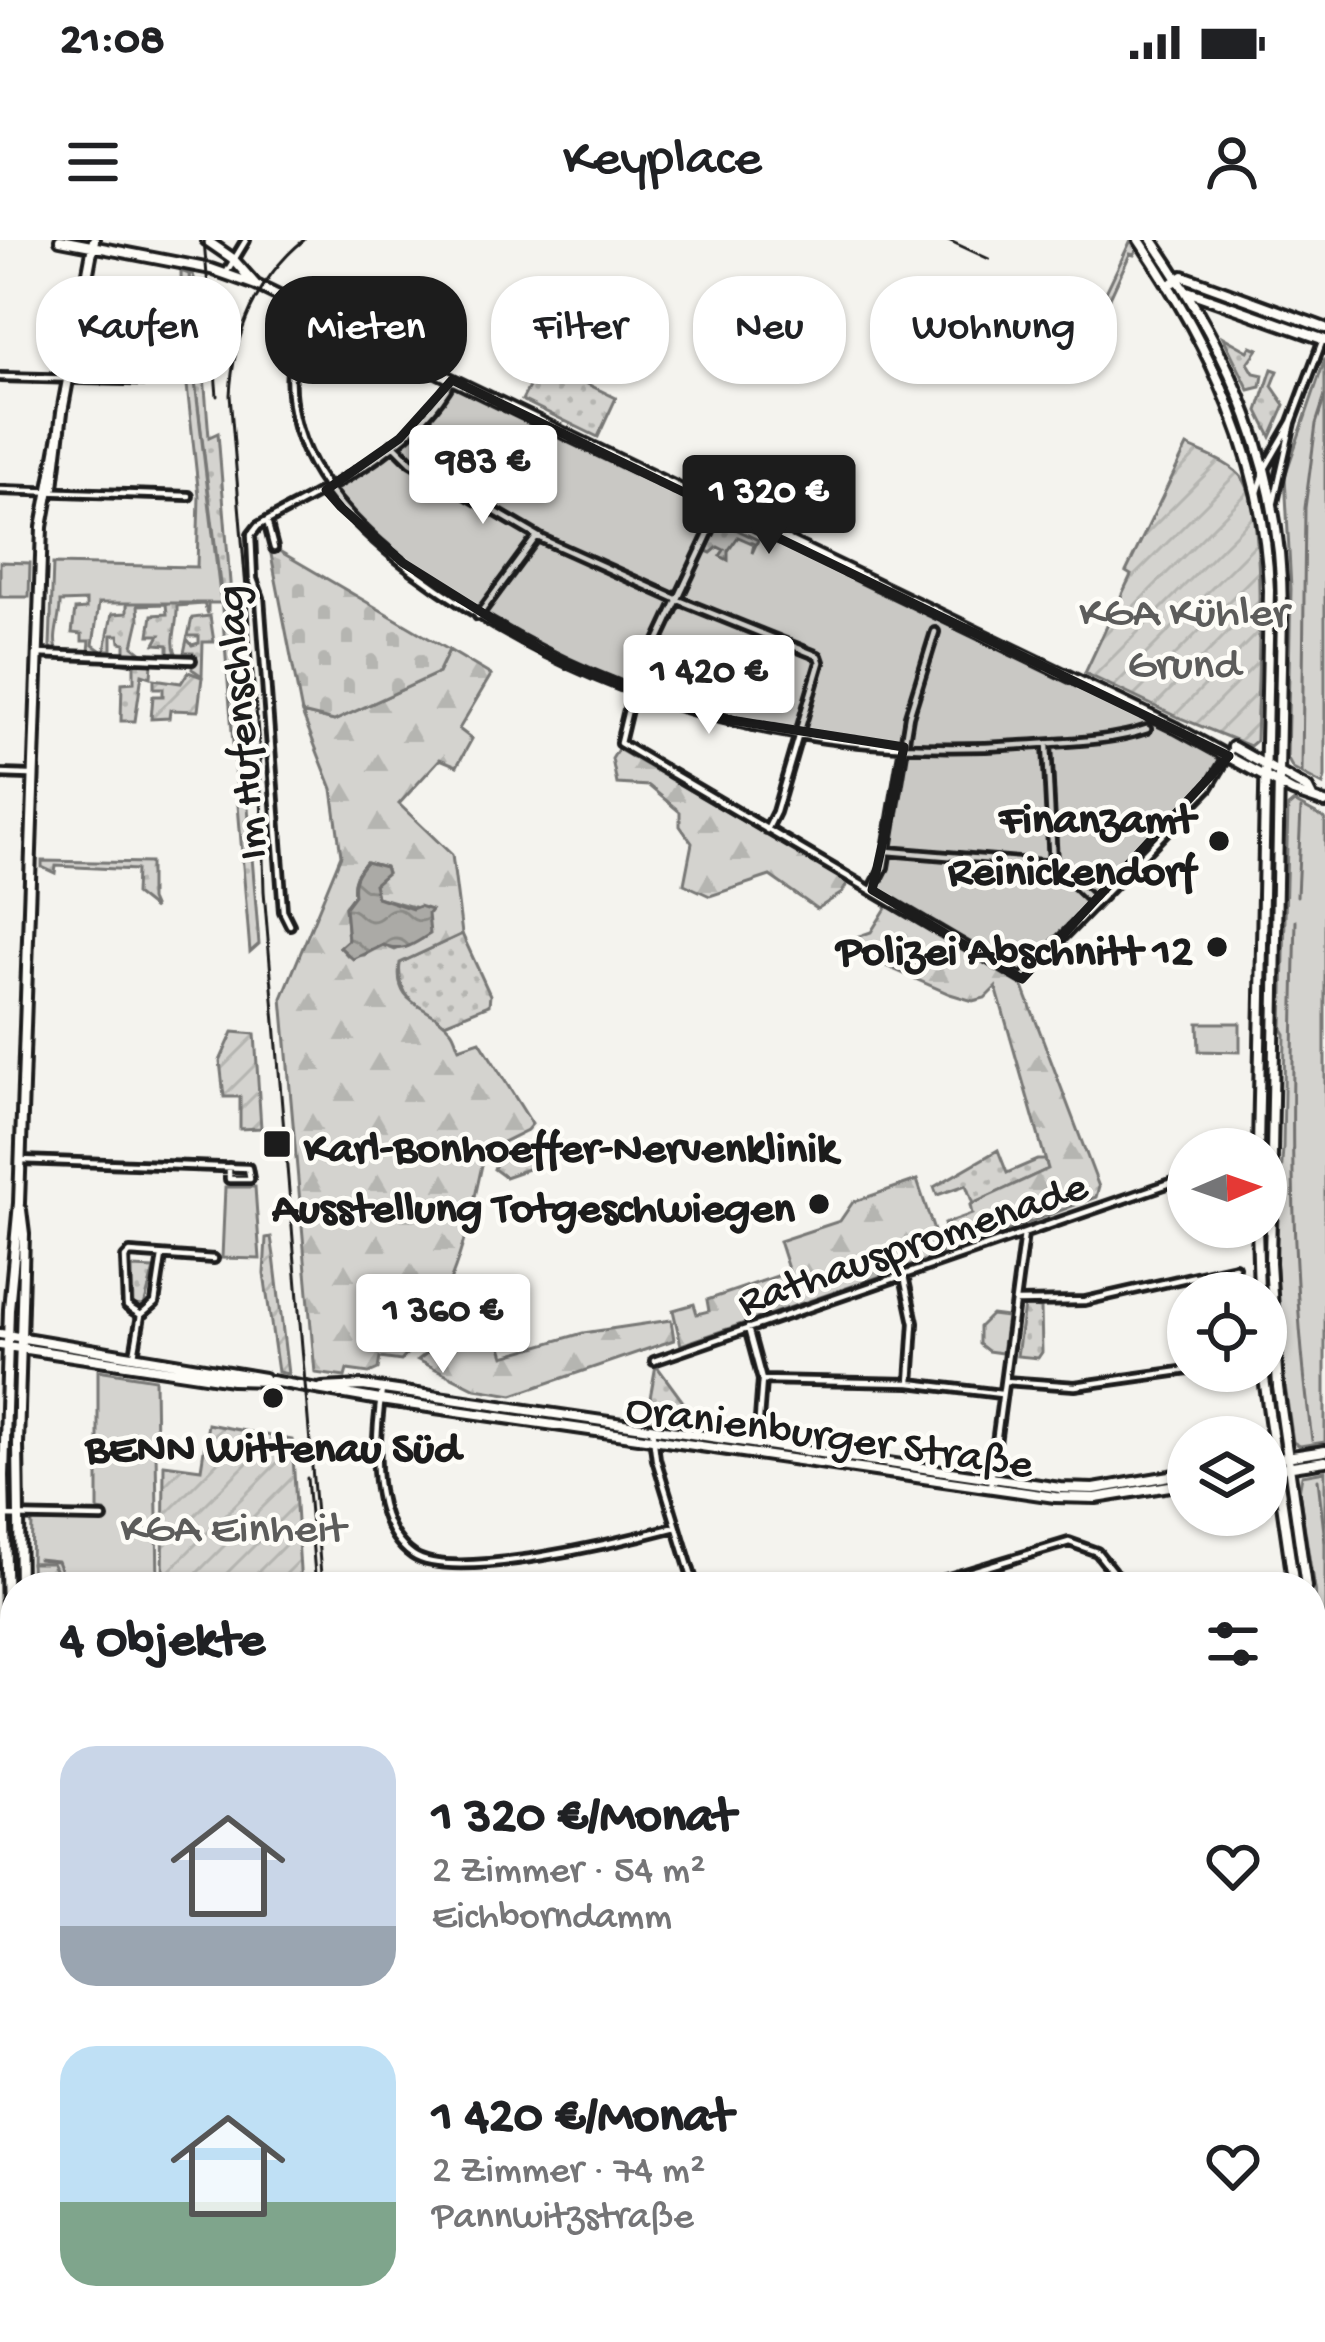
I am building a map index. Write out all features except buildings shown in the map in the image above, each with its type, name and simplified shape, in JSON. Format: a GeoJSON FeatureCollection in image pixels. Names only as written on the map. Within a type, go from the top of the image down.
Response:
{"type":"FeatureCollection","features":[{"type":"Feature","properties":{"kind":"main road"},"geometry":{"type":"LineString","coordinates":[[60,240],[226,273],[265,290]]}},
{"type":"Feature","properties":{"kind":"main road"},"geometry":{"type":"LineString","coordinates":[[206,240],[232,258],[256,285]]}},
{"type":"Feature","properties":{"kind":"main road"},"geometry":{"type":"LineString","coordinates":[[1139,240],[1235,417],[1258,493],[1268,573],[1258,1128]]}},
{"type":"Feature","properties":{"kind":"main road"},"geometry":{"type":"LineString","coordinates":[[1152,240],[1208,331],[1247,411],[1274,502],[1282,597],[1269,1128]]}},
{"type":"Feature","properties":{"kind":"main road"},"geometry":{"type":"LineString","coordinates":[[87,276],[93,243]]}},
{"type":"Feature","properties":{"kind":"main road"},"geometry":{"type":"LineString","coordinates":[[1168,286],[1183,276],[1324,334]]}},
{"type":"Feature","properties":{"kind":"main road"},"geometry":{"type":"LineString","coordinates":[[1168,286],[1324,334]]}},
{"type":"Feature","properties":{"kind":"main road"},"geometry":{"type":"LineString","coordinates":[[1196,338],[1208,331]]}},
{"type":"Feature","properties":{"kind":"main road"},"geometry":{"type":"LineString","coordinates":[[5,1572],[4,1334],[19,1202],[43,536],[67,384]]}},
{"type":"Feature","properties":{"kind":"main road"},"geometry":{"type":"LineString","coordinates":[[460,384],[1231,752],[1266,764],[1320,798]]}},
{"type":"Feature","properties":{"kind":"main road"},"geometry":{"type":"LineString","coordinates":[[1231,752],[1278,784],[1308,799],[1320,798]]}},
{"type":"Feature","properties":{"kind":"main road"},"geometry":{"type":"LineString","coordinates":[[1264,806],[1278,806]]}},
{"type":"Feature","properties":{"kind":"main road"},"geometry":{"type":"LineString","coordinates":[[1262,940],[1275,940]]}},
{"type":"Feature","properties":{"kind":"main road"},"geometry":{"type":"LineString","coordinates":[[19,1202],[24,1234],[20,1572]]}},
{"type":"Feature","properties":{"kind":"main road"},"geometry":{"type":"LineString","coordinates":[[1270,1248],[1271,1305],[1304,1572]]}},
{"type":"Feature","properties":{"kind":"main road"},"geometry":{"type":"LineString","coordinates":[[4,1334],[134,1360]]}},
{"type":"Feature","properties":{"kind":"main road"},"geometry":{"type":"LineString","coordinates":[[4,1346],[134,1360]]}},
{"type":"Feature","properties":{"kind":"main road","name":"Oranienburger Straße"},"geometry":{"type":"LineString","coordinates":[[134,1360],[248,1373],[380,1400],[652,1434]]}},
{"type":"Feature","properties":{"kind":"main road","name":"Oranienburger Straße"},"geometry":{"type":"LineString","coordinates":[[320,1388],[382,1389],[1082,1498],[1167,1486]]}},
{"type":"Feature","properties":{"kind":"main road"},"geometry":{"type":"LineString","coordinates":[[1288,1462],[1325,1451]]}},
{"type":"Feature","properties":{"kind":"main road"},"geometry":{"type":"LineString","coordinates":[[1288,1462],[1325,1461]]}},
{"type":"Feature","properties":{"kind":"main road","name":"Oranienburger Straße"},"geometry":{"type":"LineString","coordinates":[[991,1483],[1081,1490],[1167,1476]]}},
{"type":"Feature","properties":{"kind":"main road"},"geometry":{"type":"LineString","coordinates":[[1284,1536],[1291,1572]]}},
{"type":"Feature","properties":{"kind":"street"},"geometry":{"type":"LineString","coordinates":[[226,273],[246,240]]}},
{"type":"Feature","properties":{"kind":"street"},"geometry":{"type":"LineString","coordinates":[[1274,502],[1292,422],[1324,334]]}},
{"type":"Feature","properties":{"kind":"street"},"geometry":{"type":"LineString","coordinates":[[0,377],[36,378]]}},
{"type":"Feature","properties":{"kind":"street"},"geometry":{"type":"LineString","coordinates":[[290,384],[296,426],[307,458],[326,490],[389,552],[478,616],[546,655],[634,694],[844,744],[982,748],[1147,729]]}},
{"type":"Feature","properties":{"kind":"street","name":"Im Hufenschlag"},"geometry":{"type":"LineString","coordinates":[[290,925],[283,911],[260,598],[251,535],[393,444],[449,384]]}},
{"type":"Feature","properties":{"kind":"street"},"geometry":{"type":"LineString","coordinates":[[1258,493],[1266,467],[1292,422]]}},
{"type":"Feature","properties":{"kind":"street"},"geometry":{"type":"LineString","coordinates":[[393,444],[411,462],[536,536],[818,656],[820,662],[767,830]]}},
{"type":"Feature","properties":{"kind":"street"},"geometry":{"type":"LineString","coordinates":[[0,490],[189,496]]}},
{"type":"Feature","properties":{"kind":"street","name":"Im Hufenschlag"},"geometry":{"type":"LineString","coordinates":[[267,521],[274,548]]}},
{"type":"Feature","properties":{"kind":"street"},"geometry":{"type":"LineString","coordinates":[[713,522],[634,694],[619,737],[622,747],[1022,979],[1209,787],[1231,752]]}},
{"type":"Feature","properties":{"kind":"street"},"geometry":{"type":"LineString","coordinates":[[478,616],[536,536]]}},
{"type":"Feature","properties":{"kind":"street"},"geometry":{"type":"LineString","coordinates":[[872,890],[884,867],[917,684],[935,632]]}},
{"type":"Feature","properties":{"kind":"street"},"geometry":{"type":"LineString","coordinates":[[38,654],[192,660]]}},
{"type":"Feature","properties":{"kind":"street"},"geometry":{"type":"LineString","coordinates":[[1047,743],[1053,864]]}},
{"type":"Feature","properties":{"kind":"street"},"geometry":{"type":"LineString","coordinates":[[0,774],[34,775]]}},
{"type":"Feature","properties":{"kind":"street"},"geometry":{"type":"LineString","coordinates":[[886,851],[1053,864],[1095,903]]}},
{"type":"Feature","properties":{"kind":"street"},"geometry":{"type":"LineString","coordinates":[[20,1160],[229,1167]]}},
{"type":"Feature","properties":{"kind":"street","name":"Rathauspromenade"},"geometry":{"type":"LineString","coordinates":[[654,1361],[1167,1184]]}},
{"type":"Feature","properties":{"kind":"street"},"geometry":{"type":"LineString","coordinates":[[991,1483],[1024,1234]]}},
{"type":"Feature","properties":{"kind":"street"},"geometry":{"type":"LineString","coordinates":[[141,1315],[124,1298],[125,1258],[130,1253],[214,1259]]}},
{"type":"Feature","properties":{"kind":"street"},"geometry":{"type":"LineString","coordinates":[[134,1360],[141,1315],[155,1303],[163,1254]]}},
{"type":"Feature","properties":{"kind":"street"},"geometry":{"type":"LineString","coordinates":[[1017,1302],[1084,1301],[1235,1268]]}},
{"type":"Feature","properties":{"kind":"street"},"geometry":{"type":"LineString","coordinates":[[904,1275],[914,1323],[910,1383]]}},
{"type":"Feature","properties":{"kind":"street"},"geometry":{"type":"LineString","coordinates":[[748,1328],[762,1380],[756,1450]]}},
{"type":"Feature","properties":{"kind":"street"},"geometry":{"type":"LineString","coordinates":[[1006,1382],[1076,1386],[1167,1373]]}},
{"type":"Feature","properties":{"kind":"street"},"geometry":{"type":"LineString","coordinates":[[762,1380],[910,1383],[1004,1395]]}},
{"type":"Feature","properties":{"kind":"street"},"geometry":{"type":"LineString","coordinates":[[382,1389],[375,1459],[380,1493],[398,1539],[425,1561],[544,1556],[676,1527]]}},
{"type":"Feature","properties":{"kind":"street"},"geometry":{"type":"LineString","coordinates":[[652,1434],[690,1572]]}},
{"type":"Feature","properties":{"kind":"street"},"geometry":{"type":"LineString","coordinates":[[3,1516],[103,1518]]}},
{"type":"Feature","properties":{"kind":"street"},"geometry":{"type":"LineString","coordinates":[[969,1572],[1069,1542],[1097,1552],[1113,1572]]}},
{"type":"Feature","properties":{"kind":"highlighted area"},"geometry":{"type":"Polygon","coordinates":[[[452,380],[1229,756],[1022,979],[872,890],[904,747],[711,717],[561,662],[403,563],[326,490],[399,439],[452,380]]]}},
{"type":"Feature","properties":{"kind":"green space"},"geometry":{"type":"Polygon","coordinates":[[[1131,240],[1137,250],[1130,254],[1117,282],[1114,276],[1131,240]]]}},
{"type":"Feature","properties":{"kind":"green space"},"geometry":{"type":"Polygon","coordinates":[[[1223,337],[1248,351],[1251,346],[1258,349],[1248,363],[1254,373],[1263,375],[1261,387],[1249,390],[1223,337]]]}},
{"type":"Feature","properties":{"kind":"green space"},"geometry":{"type":"Polygon","coordinates":[[[1325,359],[1323,785],[1293,769],[1287,758],[1291,589],[1285,476],[1325,359]]]}},
{"type":"Feature","properties":{"kind":"green space"},"geometry":{"type":"Polygon","coordinates":[[[1272,369],[1278,371],[1272,386],[1285,405],[1271,437],[1258,411],[1272,369]]]}},
{"type":"Feature","properties":{"kind":"green space"},"geometry":{"type":"Polygon","coordinates":[[[187,384],[195,384],[221,603],[99,603],[93,645],[103,652],[89,651],[90,641],[72,633],[75,610],[86,609],[86,601],[60,602],[58,650],[53,650],[53,564],[197,567],[199,496],[187,384]]]}},
{"type":"Feature","properties":{"kind":"green space"},"geometry":{"type":"Polygon","coordinates":[[[195,384],[205,384],[209,437],[218,433],[259,944],[250,952],[220,584],[195,384]]]}},
{"type":"Feature","properties":{"kind":"green space"},"geometry":{"type":"Polygon","coordinates":[[[530,384],[587,384],[616,398],[598,437],[522,400],[530,384]]]}},
{"type":"Feature","properties":{"kind":"green space","name":"KGA Kühler Grund"},"geometry":{"type":"Polygon","coordinates":[[[1187,446],[1231,468],[1243,479],[1251,498],[1259,605],[1256,741],[1250,746],[1085,673],[1131,575],[1126,572],[1187,446]]]}},
{"type":"Feature","properties":{"kind":"green space"},"geometry":{"type":"Polygon","coordinates":[[[1266,486],[1279,583],[1276,755],[1272,752],[1272,583],[1266,486]]]}},
{"type":"Feature","properties":{"kind":"green space"},"geometry":{"type":"Polygon","coordinates":[[[725,524],[758,540],[752,553],[754,544],[738,537],[728,560],[720,556],[724,550],[718,547],[706,551],[718,526],[725,524]]]}},
{"type":"Feature","properties":{"kind":"green space"},"geometry":{"type":"Polygon","coordinates":[[[270,549],[449,650],[438,673],[334,721],[302,713],[270,549]]]}},
{"type":"Feature","properties":{"kind":"green space"},"geometry":{"type":"Polygon","coordinates":[[[0,562],[30,563],[29,597],[0,597],[0,562]]]}},
{"type":"Feature","properties":{"kind":"green space"},"geometry":{"type":"Polygon","coordinates":[[[127,598],[208,603],[208,614],[204,604],[177,606],[176,653],[151,654],[168,653],[168,645],[155,644],[160,635],[149,635],[152,615],[167,614],[166,604],[138,605],[133,646],[142,653],[125,653],[119,635],[112,635],[112,650],[105,650],[112,614],[127,613],[127,598]]]}},
{"type":"Feature","properties":{"kind":"green space"},"geometry":{"type":"Polygon","coordinates":[[[210,616],[214,642],[203,642],[202,676],[192,669],[193,653],[184,653],[187,639],[192,645],[199,643],[199,636],[188,636],[192,618],[210,616]]]}},
{"type":"Feature","properties":{"kind":"green space"},"geometry":{"type":"Polygon","coordinates":[[[449,650],[491,675],[459,729],[472,739],[457,766],[440,759],[399,804],[452,855],[462,934],[400,963],[399,978],[407,997],[442,1021],[459,1048],[480,1041],[532,1124],[485,1151],[447,1289],[401,1361],[380,1358],[378,1369],[369,1373],[347,1370],[345,1377],[315,1373],[282,998],[341,855],[332,789],[302,713],[334,721],[438,673],[449,650]],[[366,862],[356,878],[354,895],[345,907],[348,940],[340,947],[348,956],[364,955],[383,945],[395,950],[422,939],[428,920],[424,910],[377,897],[374,884],[387,872],[385,867],[366,862]]]}},
{"type":"Feature","properties":{"kind":"green space"},"geometry":{"type":"Polygon","coordinates":[[[118,662],[152,663],[151,677],[142,674],[135,721],[121,721],[122,683],[134,682],[134,665],[118,662]]]}},
{"type":"Feature","properties":{"kind":"green space"},"geometry":{"type":"Polygon","coordinates":[[[188,672],[202,677],[198,711],[170,710],[169,718],[151,719],[153,696],[163,696],[163,688],[154,688],[154,679],[181,683],[188,672]]]}},
{"type":"Feature","properties":{"kind":"green space"},"geometry":{"type":"Polygon","coordinates":[[[618,749],[848,882],[842,893],[817,909],[770,876],[710,896],[684,884],[692,843],[680,826],[680,812],[649,786],[617,784],[612,759],[618,749]]]}},
{"type":"Feature","properties":{"kind":"green space"},"geometry":{"type":"Polygon","coordinates":[[[1294,802],[1325,819],[1325,1442],[1300,1446],[1293,1442],[1286,1392],[1287,1272],[1277,1272],[1276,1251],[1287,1248],[1282,1029],[1288,807],[1294,802]]]}},
{"type":"Feature","properties":{"kind":"green space"},"geometry":{"type":"Polygon","coordinates":[[[1268,811],[1272,927],[1265,927],[1268,811]]]}},
{"type":"Feature","properties":{"kind":"green space"},"geometry":{"type":"Polygon","coordinates":[[[42,861],[150,863],[154,909],[135,894],[136,870],[56,866],[55,873],[42,867],[42,861]]]}},
{"type":"Feature","properties":{"kind":"green space"},"geometry":{"type":"Polygon","coordinates":[[[888,905],[1023,987],[1099,1187],[1096,1197],[952,1252],[944,1224],[972,1214],[970,1205],[1048,1169],[996,987],[985,998],[973,1001],[950,994],[879,963],[845,941],[871,932],[888,905]]]}},
{"type":"Feature","properties":{"kind":"green space"},"geometry":{"type":"Polygon","coordinates":[[[462,934],[490,995],[489,1005],[442,1024],[405,992],[400,963],[462,934]]]}},
{"type":"Feature","properties":{"kind":"green space"},"geometry":{"type":"Polygon","coordinates":[[[1198,1023],[1240,1023],[1240,1052],[1199,1051],[1198,1023]]]}},
{"type":"Feature","properties":{"kind":"green space"},"geometry":{"type":"Polygon","coordinates":[[[233,1032],[255,1034],[261,1128],[240,1129],[240,1097],[224,1097],[220,1061],[233,1032]]]}},
{"type":"Feature","properties":{"kind":"green space"},"geometry":{"type":"Polygon","coordinates":[[[1263,1039],[1270,1039],[1268,1128],[1261,1128],[1263,1039]]]}},
{"type":"Feature","properties":{"kind":"green space"},"geometry":{"type":"Polygon","coordinates":[[[546,1139],[556,1146],[554,1160],[505,1177],[494,1169],[500,1154],[546,1139]]]}},
{"type":"Feature","properties":{"kind":"green space"},"geometry":{"type":"Polygon","coordinates":[[[998,1150],[1007,1173],[1037,1160],[1046,1160],[1048,1169],[973,1204],[966,1185],[937,1195],[934,1187],[998,1150]]]}},
{"type":"Feature","properties":{"kind":"green space"},"geometry":{"type":"Polygon","coordinates":[[[917,1180],[942,1255],[681,1345],[673,1310],[694,1304],[697,1314],[709,1311],[707,1300],[789,1272],[779,1241],[840,1221],[853,1202],[917,1180]]]}},
{"type":"Feature","properties":{"kind":"green space"},"geometry":{"type":"Polygon","coordinates":[[[225,1187],[255,1187],[260,1259],[222,1258],[225,1187]]]}},
{"type":"Feature","properties":{"kind":"green space"},"geometry":{"type":"Polygon","coordinates":[[[271,1237],[288,1374],[278,1372],[264,1274],[266,1238],[271,1237]]]}},
{"type":"Feature","properties":{"kind":"green space"},"geometry":{"type":"Polygon","coordinates":[[[1261,1248],[1267,1248],[1267,1272],[1261,1272],[1261,1248]]]}},
{"type":"Feature","properties":{"kind":"green space"},"geometry":{"type":"Polygon","coordinates":[[[132,1268],[154,1269],[144,1306],[133,1305],[132,1268]]]}},
{"type":"Feature","properties":{"kind":"green space"},"geometry":{"type":"Polygon","coordinates":[[[481,1283],[504,1356],[583,1333],[671,1320],[674,1340],[513,1395],[476,1389],[418,1360],[461,1315],[481,1283]]]}},
{"type":"Feature","properties":{"kind":"green space"},"geometry":{"type":"Polygon","coordinates":[[[1024,1306],[1041,1308],[1042,1352],[1038,1358],[1017,1356],[1024,1306]]]}},
{"type":"Feature","properties":{"kind":"green space"},"geometry":{"type":"Polygon","coordinates":[[[991,1315],[1007,1317],[1002,1353],[979,1344],[979,1327],[991,1315]]]}},
{"type":"Feature","properties":{"kind":"green space"},"geometry":{"type":"Polygon","coordinates":[[[656,1365],[703,1429],[646,1420],[656,1365]]]}},
{"type":"Feature","properties":{"kind":"green space"},"geometry":{"type":"Polygon","coordinates":[[[98,1370],[155,1379],[158,1572],[56,1572],[52,1563],[31,1563],[32,1522],[105,1522],[105,1512],[98,1511],[98,1370]]]}},
{"type":"Feature","properties":{"kind":"green space","name":"KGA Einheit"},"geometry":{"type":"Polygon","coordinates":[[[208,1424],[292,1440],[300,1572],[163,1572],[164,1464],[201,1469],[208,1424]]]}},
{"type":"Feature","properties":{"kind":"green space"},"geometry":{"type":"Polygon","coordinates":[[[1325,1471],[1325,1572],[1311,1572],[1299,1492],[1302,1475],[1325,1471]]]}},
{"type":"Feature","properties":{"kind":"green space"},"geometry":{"type":"Polygon","coordinates":[[[9,1527],[16,1527],[16,1572],[10,1572],[9,1527]]]}},
{"type":"Feature","properties":{"kind":"green space"},"geometry":{"type":"Polygon","coordinates":[[[31,1563],[52,1563],[56,1572],[31,1572],[31,1563]]]}},
{"type":"Feature","properties":{"kind":"water"},"geometry":{"type":"Polygon","coordinates":[[[366,862],[385,867],[387,873],[374,884],[377,897],[431,910],[430,934],[408,947],[383,945],[353,959],[340,947],[348,940],[345,907],[366,862]]]}},
{"type":"Feature","properties":{"kind":"waterway"},"geometry":{"type":"LineString","coordinates":[[1302,773],[1305,508],[1316,424],[1325,396]]}},
{"type":"Feature","properties":{"kind":"waterway"},"geometry":{"type":"LineString","coordinates":[[1297,896],[1301,809]]}},
{"type":"Feature","properties":{"kind":"waterway"},"geometry":{"type":"LineString","coordinates":[[1296,921],[1295,1246],[1312,1440]]}},
{"type":"Feature","properties":{"kind":"waterway"},"geometry":{"type":"LineString","coordinates":[[1318,1479],[1325,1541]]}},
{"type":"Feature","properties":{"kind":"waterway"},"geometry":{"type":"LineString","coordinates":[[38,1559],[57,1561],[61,1572]]}},
{"type":"Feature","properties":{"kind":"tram line"},"geometry":{"type":"LineString","coordinates":[[307,1478],[315,1572]]}},
{"type":"Feature","properties":{"kind":"railway"},"geometry":{"type":"LineString","coordinates":[[204,240],[217,396]]}},
{"type":"Feature","properties":{"kind":"railway"},"geometry":{"type":"LineString","coordinates":[[304,240],[273,272],[250,310],[236,351],[230,395],[260,758],[264,891],[321,1572]]}},
{"type":"Feature","properties":{"kind":"railway"},"geometry":{"type":"LineString","coordinates":[[948,240],[989,259]]}},
{"type":"Feature","properties":{"kind":"place","name":"Finanzamt Reinickendorf"},"geometry":{"type":"Point","coordinates":[1219,841]}},
{"type":"Feature","properties":{"kind":"place","name":"Polizei Abschnitt 12"},"geometry":{"type":"Point","coordinates":[1217,947]}},
{"type":"Feature","properties":{"kind":"place","name":"Karl-Bonhoeffer-Nervenklinik"},"geometry":{"type":"Point","coordinates":[277,1144]}},
{"type":"Feature","properties":{"kind":"place","name":"Ausstellung Totgeschwiegen"},"geometry":{"type":"Point","coordinates":[819,1204]}},
{"type":"Feature","properties":{"kind":"place","name":"BENN Wittenau Süd"},"geometry":{"type":"Point","coordinates":[273,1398]}}]}
